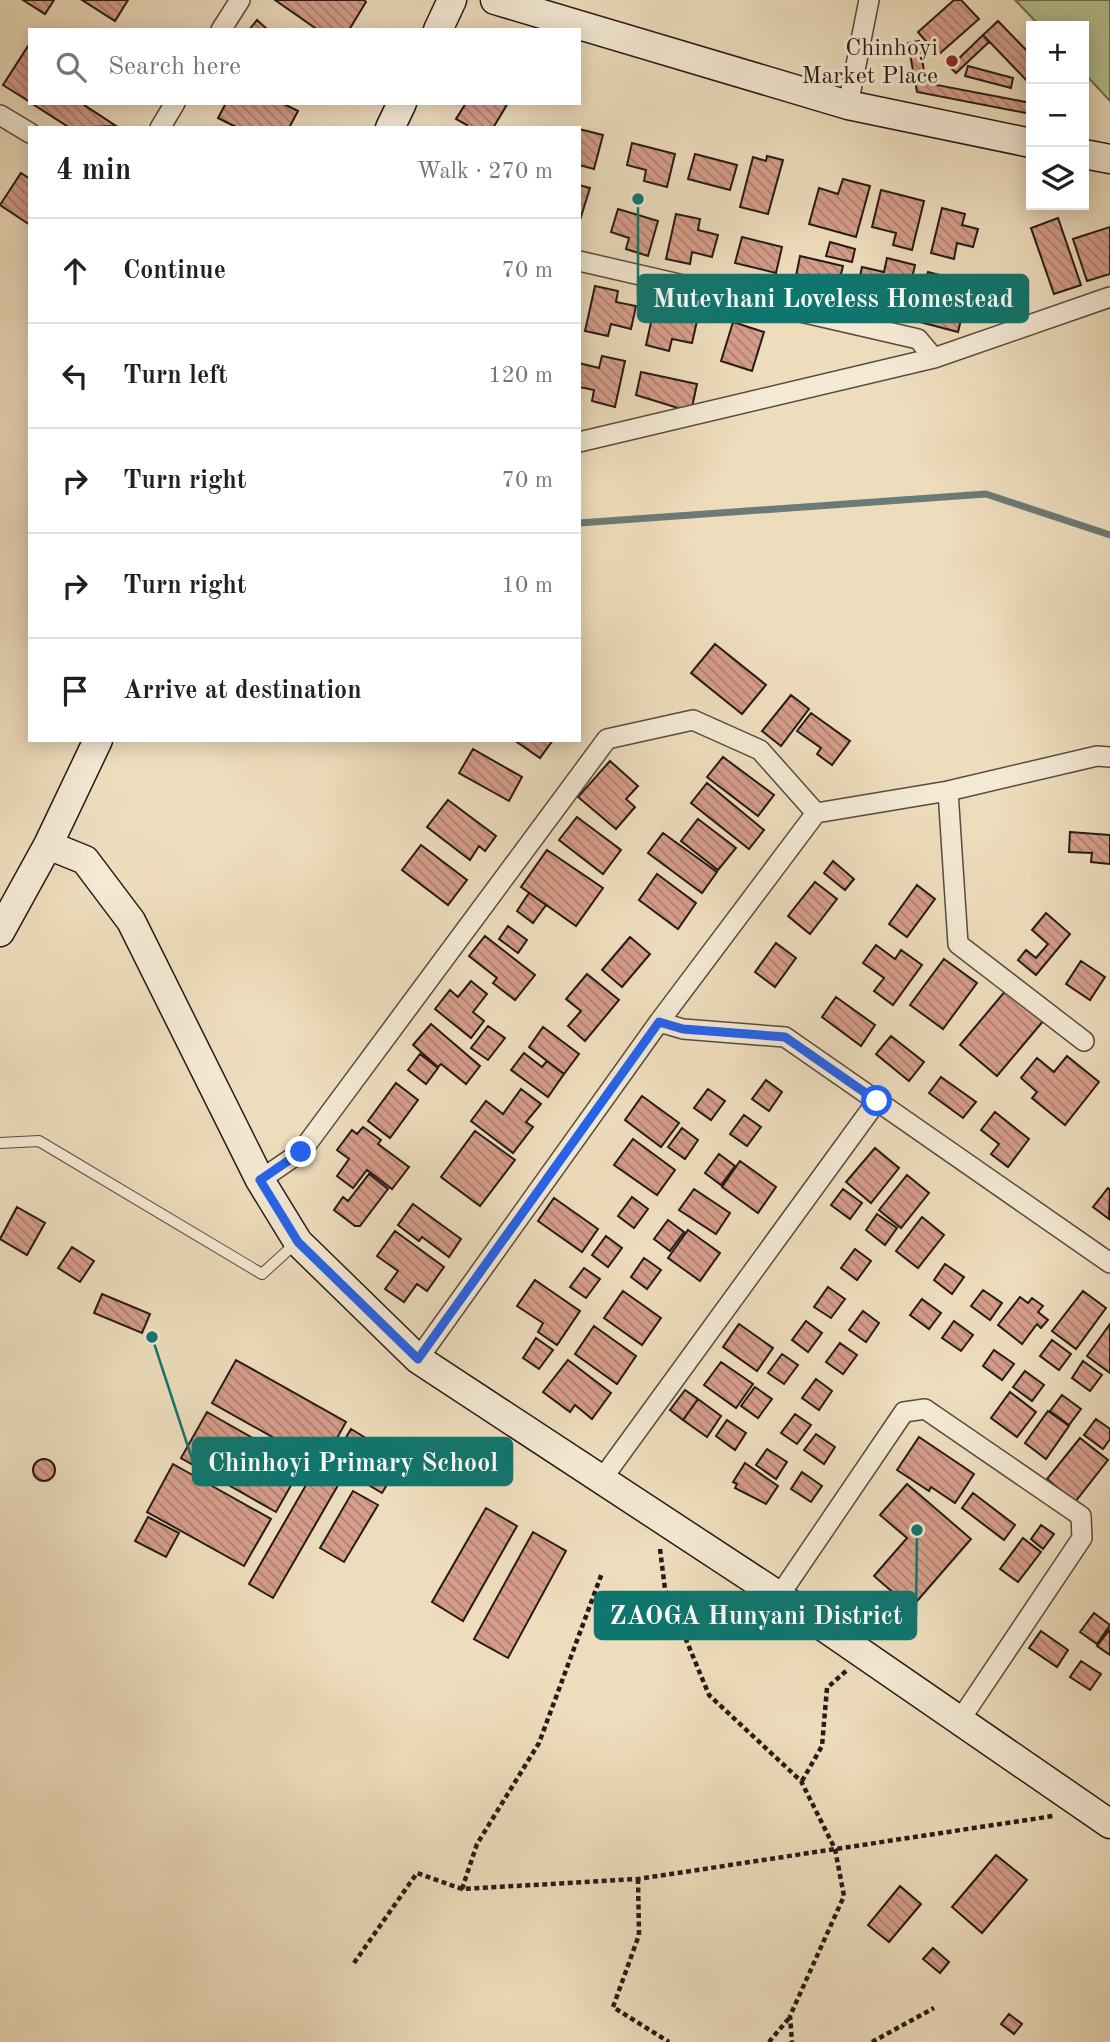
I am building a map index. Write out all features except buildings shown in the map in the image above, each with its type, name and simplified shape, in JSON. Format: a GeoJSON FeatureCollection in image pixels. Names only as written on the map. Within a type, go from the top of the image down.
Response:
{"type":"FeatureCollection","features":[{"type":"Feature","properties":{"kind":"street"},"geometry":{"type":"LineString","coordinates":[[222,28],[240,0]]}},
{"type":"Feature","properties":{"kind":"street"},"geometry":{"type":"LineString","coordinates":[[439,28],[452,0]]}},
{"type":"Feature","properties":{"kind":"street"},"geometry":{"type":"LineString","coordinates":[[495,0],[848,105],[1026,142]]}},
{"type":"Feature","properties":{"kind":"street"},"geometry":{"type":"LineString","coordinates":[[848,105],[869,0]]}},
{"type":"Feature","properties":{"kind":"street"},"geometry":{"type":"LineString","coordinates":[[161,126],[174,105]]}},
{"type":"Feature","properties":{"kind":"street"},"geometry":{"type":"LineString","coordinates":[[391,126],[401,105]]}},
{"type":"Feature","properties":{"kind":"street"},"geometry":{"type":"LineString","coordinates":[[0,115],[28,132]]}},
{"type":"Feature","properties":{"kind":"street"},"geometry":{"type":"LineString","coordinates":[[1089,155],[1110,159]]}},
{"type":"Feature","properties":{"kind":"street"},"geometry":{"type":"LineString","coordinates":[[581,261],[918,339],[934,358]]}},
{"type":"Feature","properties":{"kind":"street"},"geometry":{"type":"LineString","coordinates":[[581,442],[934,358],[1110,297]]}},
{"type":"Feature","properties":{"kind":"street"},"geometry":{"type":"LineString","coordinates":[[260,1180],[301,1152],[607,739],[693,720],[760,750],[816,813]]}},
{"type":"Feature","properties":{"kind":"street"},"geometry":{"type":"LineString","coordinates":[[0,932],[48,845],[96,742]]}},
{"type":"Feature","properties":{"kind":"street"},"geometry":{"type":"LineString","coordinates":[[418,1359],[659,1022],[816,813],[948,791],[1097,756],[1110,757]]}},
{"type":"Feature","properties":{"kind":"street"},"geometry":{"type":"LineString","coordinates":[[948,791],[958,944],[1084,1041]]}},
{"type":"Feature","properties":{"kind":"street"},"geometry":{"type":"LineString","coordinates":[[48,845],[85,860],[131,921],[260,1180],[298,1242],[418,1359],[779,1596],[1110,1824]]}},
{"type":"Feature","properties":{"kind":"street"},"geometry":{"type":"LineString","coordinates":[[659,1022],[683,1029],[785,1037],[1110,1263]]}},
{"type":"Feature","properties":{"kind":"street"},"geometry":{"type":"LineString","coordinates":[[602,1479],[877,1101]]}},
{"type":"Feature","properties":{"kind":"street"},"geometry":{"type":"LineString","coordinates":[[779,1596],[904,1412],[925,1409],[1081,1516],[1082,1538],[960,1720]]}},
{"type":"Feature","properties":{"kind":"lane"},"geometry":{"type":"LineString","coordinates":[[0,1143],[39,1141],[262,1274],[298,1242]]}},
{"type":"Feature","properties":{"kind":"path"},"geometry":{"type":"LineString","coordinates":[[656,1515],[665,1588],[709,1695],[802,1781],[835,1849],[844,1896],[790,2016],[769,2042]]}},
{"type":"Feature","properties":{"kind":"path"},"geometry":{"type":"LineString","coordinates":[[463,1889],[477,1844],[539,1743],[602,1573]]}},
{"type":"Feature","properties":{"kind":"path"},"geometry":{"type":"LineString","coordinates":[[802,1781],[822,1746],[827,1688],[865,1654]]}},
{"type":"Feature","properties":{"kind":"path"},"geometry":{"type":"LineString","coordinates":[[354,1963],[416,1873],[463,1889],[638,1879],[1039,1820],[1084,1807]]}},
{"type":"Feature","properties":{"kind":"path"},"geometry":{"type":"LineString","coordinates":[[638,1879],[639,1935],[613,2007],[668,2042]]}},
{"type":"Feature","properties":{"kind":"path"},"geometry":{"type":"LineString","coordinates":[[872,2042],[934,2008]]}},
{"type":"Feature","properties":{"kind":"path"},"geometry":{"type":"LineString","coordinates":[[790,2016],[792,2042]]}},
{"type":"Feature","properties":{"kind":"green space"},"geometry":{"type":"Polygon","coordinates":[[[1015,0],[1110,0],[1110,101],[1089,78],[1089,21],[1035,21],[1015,0]]]}},
{"type":"Feature","properties":{"kind":"waterway"},"geometry":{"type":"LineString","coordinates":[[581,523],[986,494],[1110,535]]}},
{"type":"Feature","properties":{"kind":"place","name":"Chinhoyi Market Place"},"geometry":{"type":"Point","coordinates":[952,61]}},
{"type":"Feature","properties":{"kind":"place","name":"Mutevhani Loveless Homestead"},"geometry":{"type":"Point","coordinates":[638,199]}},
{"type":"Feature","properties":{"kind":"place","name":"Chinhoyi Primary School"},"geometry":{"type":"Point","coordinates":[152,1337]}},
{"type":"Feature","properties":{"kind":"place","name":"ZAOGA Hunyani District"},"geometry":{"type":"Point","coordinates":[917,1530]}},
{"type":"Feature","properties":{"kind":"route"},"geometry":{"type":"LineString","coordinates":[[301,1152],[260,1180],[298,1242],[418,1359],[659,1022],[683,1029],[785,1037],[877,1101]]}}]}
